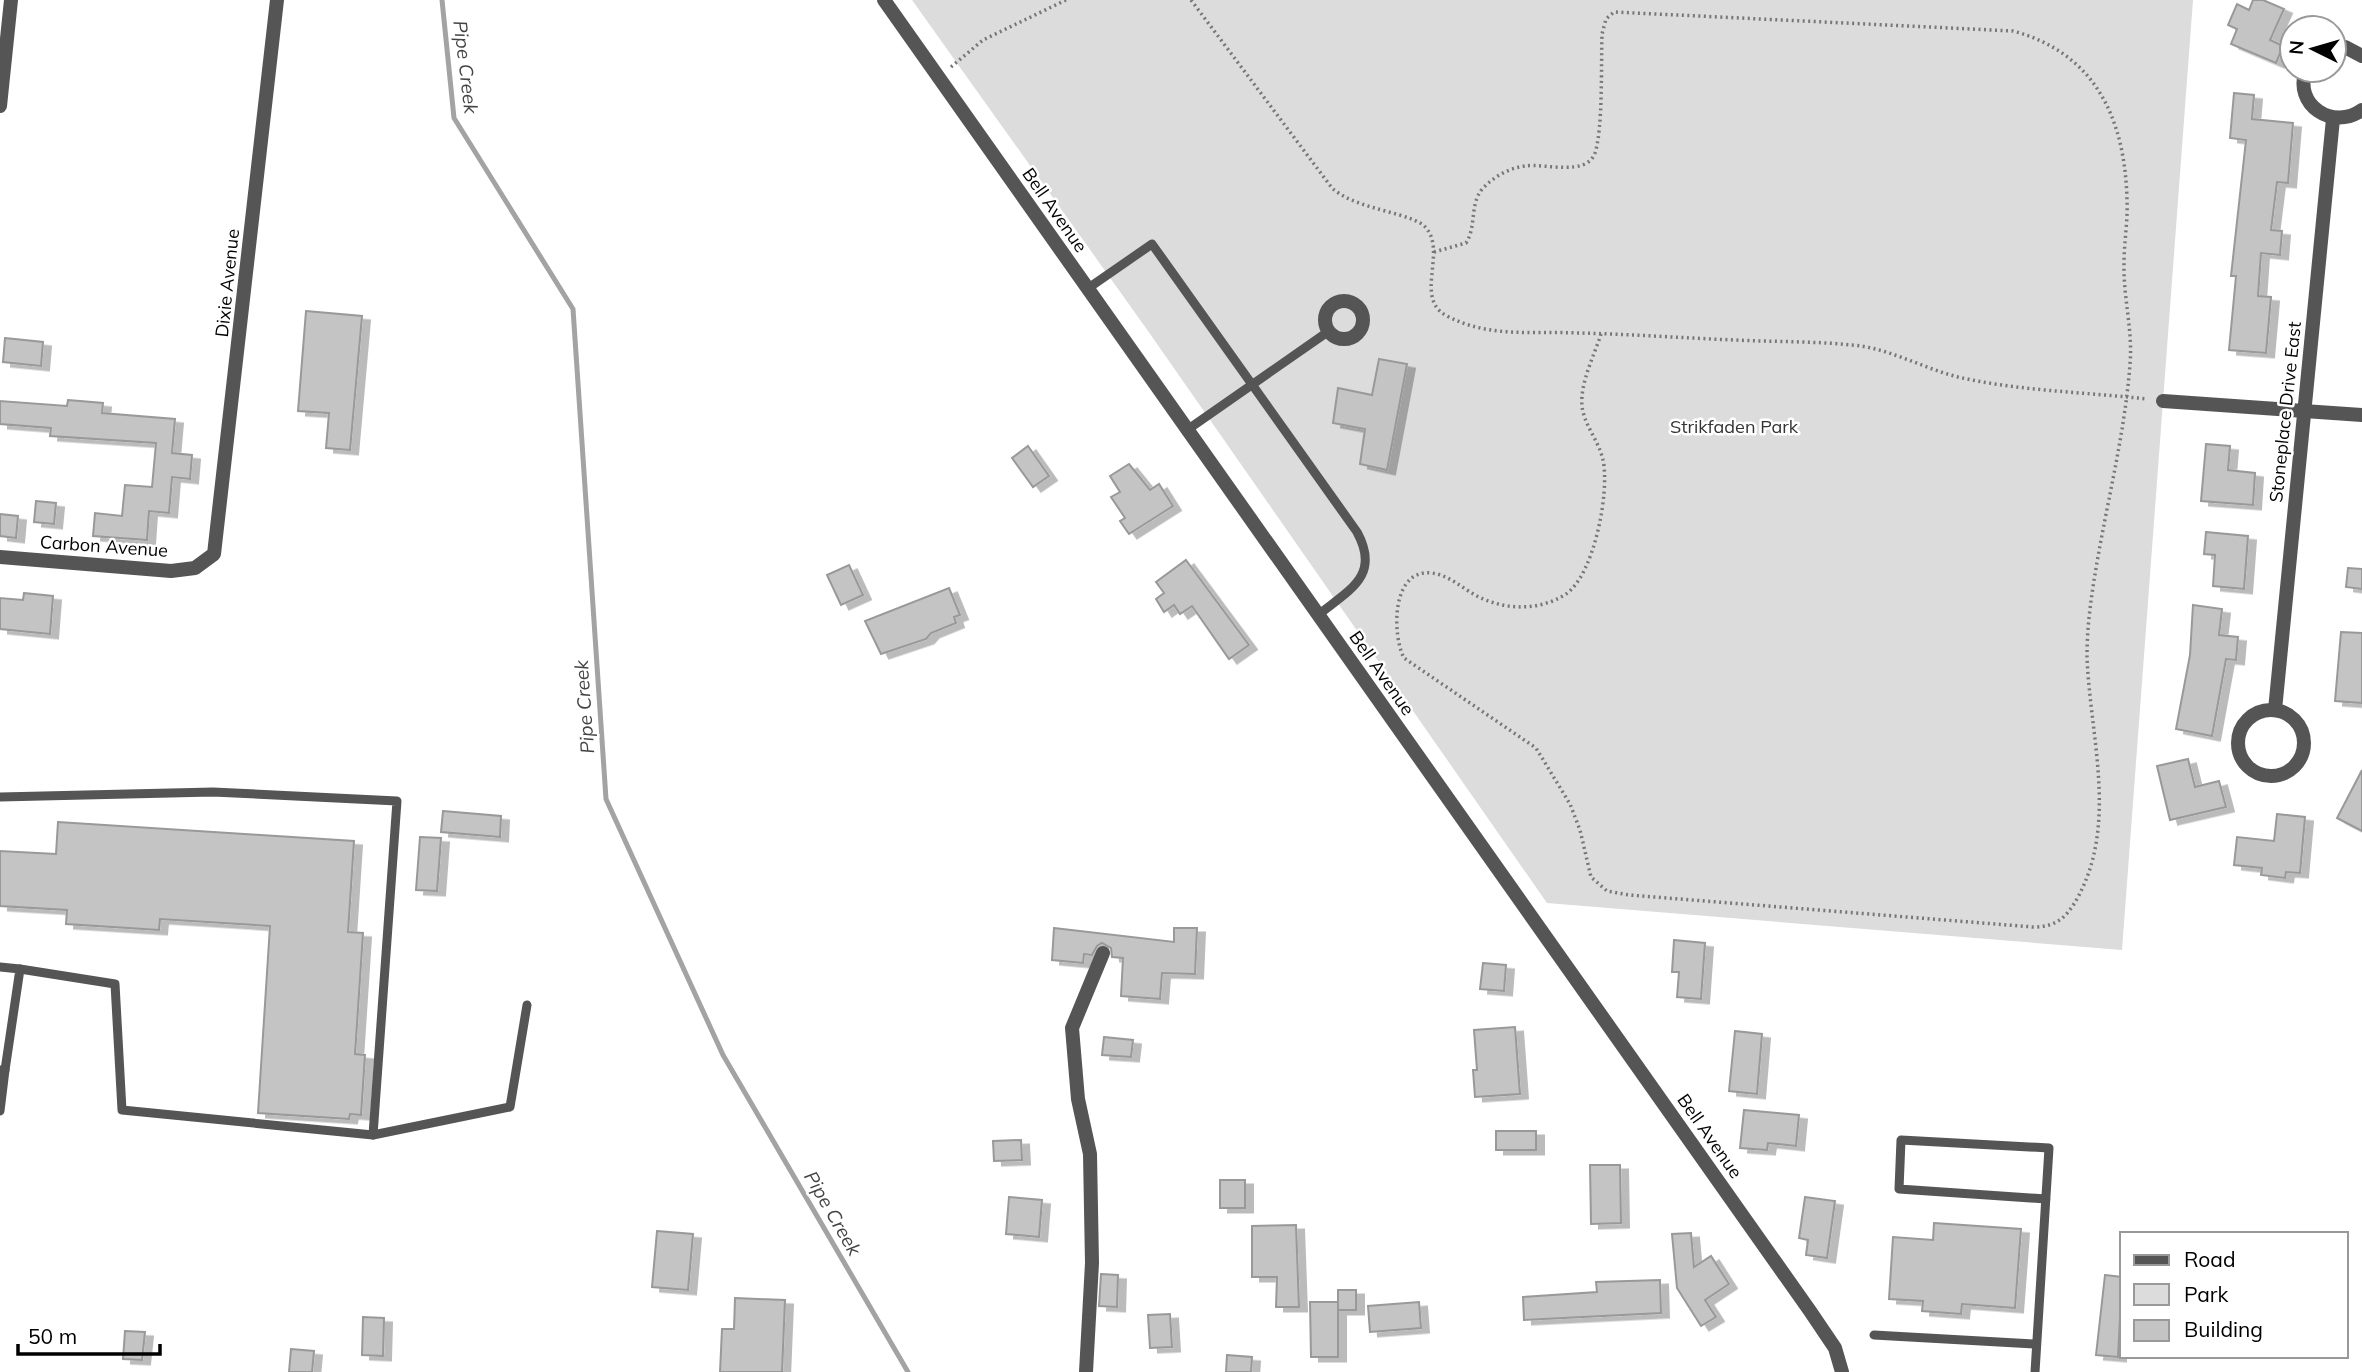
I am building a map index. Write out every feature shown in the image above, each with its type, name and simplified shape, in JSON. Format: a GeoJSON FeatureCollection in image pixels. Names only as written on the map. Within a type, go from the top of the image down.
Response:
{"type":"FeatureCollection","features":[{"type":"Feature","properties":{"kind":"street"},"geometry":{"type":"LineString","coordinates":[[0,106],[11,0]]}},
{"type":"Feature","properties":{"kind":"street","name":"Dixie Avenue"},"geometry":{"type":"LineString","coordinates":[[204,564],[214,554],[218,537],[277,0]]}},
{"type":"Feature","properties":{"kind":"street","name":"Bell Avenue"},"geometry":{"type":"LineString","coordinates":[[884,0],[1810,1311],[1835,1348],[1842,1372]]}},
{"type":"Feature","properties":{"kind":"street"},"geometry":{"type":"LineString","coordinates":[[2305,84],[2304,91],[2310,104],[2320,114],[2333,119],[2347,118],[2362,110]]}},
{"type":"Feature","properties":{"kind":"street","name":"Stoneplace Drive East"},"geometry":{"type":"LineString","coordinates":[[2275,710],[2333,119]]}},
{"type":"Feature","properties":{"kind":"street"},"geometry":{"type":"LineString","coordinates":[[2163,401],[2362,415]]}},
{"type":"Feature","properties":{"kind":"street","name":"Carbon Avenue"},"geometry":{"type":"LineString","coordinates":[[0,557],[171,571],[204,564]]}},
{"type":"Feature","properties":{"kind":"street"},"geometry":{"type":"LineString","coordinates":[[2263,710],[2275,710],[2296,720],[2305,741],[2298,763],[2290,772],[2267,777],[2246,766],[2238,745],[2244,723],[2263,710]]}},
{"type":"Feature","properties":{"kind":"street"},"geometry":{"type":"LineString","coordinates":[[1086,1372],[1092,1263],[1090,1154],[1078,1099],[1072,1028],[1103,953]]}},
{"type":"Feature","properties":{"kind":"lane"},"geometry":{"type":"LineString","coordinates":[[1087,289],[1152,244],[1252,385],[1366,549],[1366,567],[1361,578],[1318,615]]}},
{"type":"Feature","properties":{"kind":"lane"},"geometry":{"type":"LineString","coordinates":[[1187,430],[1329,331]]}},
{"type":"Feature","properties":{"kind":"lane"},"geometry":{"type":"LineString","coordinates":[[0,797],[213,792],[397,801],[373,1135]]}},
{"type":"Feature","properties":{"kind":"lane"},"geometry":{"type":"LineString","coordinates":[[0,967],[115,984],[122,1111],[373,1135],[510,1107],[527,1005]]}},
{"type":"Feature","properties":{"kind":"lane"},"geometry":{"type":"LineString","coordinates":[[0,1111],[3,1070],[20,969]]}},
{"type":"Feature","properties":{"kind":"lane"},"geometry":{"type":"LineString","coordinates":[[2035,1372],[2036,1344],[2046,1199],[2049,1148],[1901,1140],[1899,1189],[2046,1199]]}},
{"type":"Feature","properties":{"kind":"lane"},"geometry":{"type":"LineString","coordinates":[[1874,1335],[2036,1344]]}},
{"type":"Feature","properties":{"kind":"path"},"geometry":{"type":"LineString","coordinates":[[939,79],[983,40],[1066,0]]}},
{"type":"Feature","properties":{"kind":"path"},"geometry":{"type":"LineString","coordinates":[[1191,0],[1332,188],[1356,204],[1406,217],[1426,227],[1433,240],[1434,252],[1431,291],[1436,307],[1444,315],[1488,331],[1511,334],[1601,334],[1864,346],[1956,377],[2163,401]]}},
{"type":"Feature","properties":{"kind":"path"},"geometry":{"type":"LineString","coordinates":[[1434,252],[1465,243],[1471,233],[1475,202],[1479,193],[1503,173],[1526,166],[1582,166],[1591,160],[1597,142],[1602,34],[1606,19],[1614,12],[2012,31],[2032,36],[2074,60],[2101,93],[2113,120],[2126,180],[2124,266],[2130,354],[2126,396],[2087,639],[2097,758],[2097,834],[2084,885],[2066,916],[2056,924],[2034,927],[1629,895],[1607,891],[1595,883],[1570,804],[1535,748],[1515,731],[1410,665],[1399,649],[1396,631],[1404,588],[1409,581],[1425,573],[1442,575],[1478,596],[1514,607],[1546,603],[1565,594],[1578,582],[1606,490],[1603,459],[1582,406],[1601,334]]}},
{"type":"Feature","properties":{"kind":"green space","name":"Strikfaden Park"},"geometry":{"type":"Polygon","coordinates":[[[912,0],[2193,0],[2122,950],[1547,903],[1148,331],[912,0]]]}},
{"type":"Feature","properties":{"kind":"building"},"geometry":{"type":"Polygon","coordinates":[[[2253,0],[2263,0],[2284,9],[2282,14],[2278,14],[2278,22],[2270,40],[2278,44],[2276,63],[2231,44],[2237,29],[2228,25],[2237,4],[2249,10],[2253,0]]]}},
{"type":"Feature","properties":{"kind":"building"},"geometry":{"type":"Polygon","coordinates":[[[2234,93],[2254,95],[2252,119],[2293,123],[2288,183],[2277,182],[2271,230],[2282,231],[2280,255],[2261,253],[2258,296],[2271,297],[2266,353],[2229,350],[2236,276],[2231,276],[2246,140],[2230,138],[2234,93]]]}},
{"type":"Feature","properties":{"kind":"building"},"geometry":{"type":"Polygon","coordinates":[[[306,311],[362,316],[350,450],[326,448],[329,413],[298,411],[306,311]]]}},
{"type":"Feature","properties":{"kind":"building"},"geometry":{"type":"Polygon","coordinates":[[[5,338],[43,342],[41,366],[3,362],[5,338]]]}},
{"type":"Feature","properties":{"kind":"building"},"geometry":{"type":"Polygon","coordinates":[[[1379,359],[1407,364],[1387,470],[1360,464],[1365,429],[1333,423],[1338,388],[1372,395],[1379,359]]]}},
{"type":"Feature","properties":{"kind":"building"},"geometry":{"type":"Polygon","coordinates":[[[68,400],[103,403],[102,413],[175,419],[172,453],[192,455],[190,479],[172,477],[169,513],[149,511],[147,540],[93,536],[95,513],[122,516],[125,485],[152,487],[156,443],[50,436],[51,428],[0,424],[0,401],[67,406],[68,400]]]}},
{"type":"Feature","properties":{"kind":"building"},"geometry":{"type":"Polygon","coordinates":[[[2206,444],[2230,446],[2228,470],[2255,473],[2253,505],[2201,501],[2206,444]]]}},
{"type":"Feature","properties":{"kind":"building"},"geometry":{"type":"Polygon","coordinates":[[[1028,446],[1049,476],[1033,487],[1012,458],[1028,446]]]}},
{"type":"Feature","properties":{"kind":"building"},"geometry":{"type":"Polygon","coordinates":[[[1129,464],[1150,490],[1159,484],[1173,506],[1129,534],[1120,521],[1125,518],[1111,497],[1120,492],[1110,476],[1129,464]]]}},
{"type":"Feature","properties":{"kind":"building"},"geometry":{"type":"Polygon","coordinates":[[[36,501],[56,503],[54,524],[34,522],[36,501]]]}},
{"type":"Feature","properties":{"kind":"building"},"geometry":{"type":"Polygon","coordinates":[[[0,514],[18,516],[16,538],[0,536],[0,514]]]}},
{"type":"Feature","properties":{"kind":"building"},"geometry":{"type":"Polygon","coordinates":[[[2206,532],[2248,536],[2244,589],[2213,586],[2215,555],[2204,554],[2206,532]]]}},
{"type":"Feature","properties":{"kind":"building"},"geometry":{"type":"Polygon","coordinates":[[[1186,560],[1249,645],[1229,659],[1192,606],[1180,614],[1174,605],[1164,612],[1156,599],[1164,593],[1156,582],[1186,560]]]}},
{"type":"Feature","properties":{"kind":"building"},"geometry":{"type":"Polygon","coordinates":[[[849,565],[863,595],[841,605],[827,575],[849,565]]]}},
{"type":"Feature","properties":{"kind":"building"},"geometry":{"type":"Polygon","coordinates":[[[2348,568],[2362,569],[2362,589],[2346,587],[2348,568]]]}},
{"type":"Feature","properties":{"kind":"building"},"geometry":{"type":"Polygon","coordinates":[[[949,588],[960,615],[954,617],[956,623],[931,633],[926,639],[881,654],[865,621],[949,588]]]}},
{"type":"Feature","properties":{"kind":"building"},"geometry":{"type":"Polygon","coordinates":[[[24,593],[53,596],[50,634],[0,629],[0,598],[23,600],[24,593]]]}},
{"type":"Feature","properties":{"kind":"building"},"geometry":{"type":"Polygon","coordinates":[[[2193,605],[2222,609],[2219,635],[2238,637],[2236,660],[2226,659],[2212,736],[2176,729],[2190,655],[2193,605]]]}},
{"type":"Feature","properties":{"kind":"building"},"geometry":{"type":"Polygon","coordinates":[[[2341,632],[2362,633],[2362,703],[2335,701],[2341,632]]]}},
{"type":"Feature","properties":{"kind":"building"},"geometry":{"type":"Polygon","coordinates":[[[2188,759],[2195,787],[2219,781],[2226,807],[2170,820],[2157,766],[2188,759]]]}},
{"type":"Feature","properties":{"kind":"building"},"geometry":{"type":"Polygon","coordinates":[[[2362,770],[2362,831],[2337,818],[2362,770]]]}},
{"type":"Feature","properties":{"kind":"building"},"geometry":{"type":"Polygon","coordinates":[[[443,811],[501,816],[500,837],[441,832],[443,811]]]}},
{"type":"Feature","properties":{"kind":"building"},"geometry":{"type":"Polygon","coordinates":[[[2277,814],[2305,817],[2300,873],[2286,872],[2285,878],[2261,875],[2262,868],[2234,865],[2237,837],[2274,841],[2277,814]]]}},
{"type":"Feature","properties":{"kind":"building"},"geometry":{"type":"Polygon","coordinates":[[[58,822],[354,841],[348,932],[363,933],[355,1054],[365,1055],[361,1115],[350,1114],[349,1119],[258,1113],[270,926],[160,919],[159,930],[66,924],[67,910],[0,906],[0,851],[56,854],[58,822]]]}},
{"type":"Feature","properties":{"kind":"building"},"geometry":{"type":"Polygon","coordinates":[[[420,837],[441,838],[437,891],[416,890],[420,837]]]}},
{"type":"Feature","properties":{"kind":"building"},"geometry":{"type":"Polygon","coordinates":[[[1054,928],[1174,942],[1174,928],[1197,928],[1195,974],[1162,973],[1160,999],[1121,996],[1123,958],[1112,957],[1111,948],[1102,943],[1092,955],[1084,954],[1083,963],[1052,960],[1054,928]]]}},
{"type":"Feature","properties":{"kind":"building"},"geometry":{"type":"Polygon","coordinates":[[[1674,940],[1705,943],[1701,999],[1677,997],[1679,972],[1672,972],[1674,940]]]}},
{"type":"Feature","properties":{"kind":"building"},"geometry":{"type":"Polygon","coordinates":[[[1483,963],[1506,965],[1504,991],[1480,989],[1483,963]]]}},
{"type":"Feature","properties":{"kind":"building"},"geometry":{"type":"Polygon","coordinates":[[[1515,1027],[1520,1094],[1475,1097],[1473,1070],[1477,1070],[1474,1030],[1515,1027]]]}},
{"type":"Feature","properties":{"kind":"building"},"geometry":{"type":"Polygon","coordinates":[[[1735,1031],[1762,1034],[1757,1094],[1729,1091],[1735,1031]]]}},
{"type":"Feature","properties":{"kind":"building"},"geometry":{"type":"Polygon","coordinates":[[[1104,1037],[1133,1040],[1131,1057],[1102,1055],[1104,1037]]]}},
{"type":"Feature","properties":{"kind":"building"},"geometry":{"type":"Polygon","coordinates":[[[1744,1110],[1799,1115],[1796,1146],[1768,1143],[1767,1150],[1740,1148],[1744,1110]]]}},
{"type":"Feature","properties":{"kind":"building"},"geometry":{"type":"Polygon","coordinates":[[[1496,1131],[1536,1131],[1536,1150],[1496,1150],[1496,1131]]]}},
{"type":"Feature","properties":{"kind":"building"},"geometry":{"type":"Polygon","coordinates":[[[1021,1140],[1022,1160],[994,1161],[993,1141],[1021,1140]]]}},
{"type":"Feature","properties":{"kind":"building"},"geometry":{"type":"Polygon","coordinates":[[[1590,1165],[1620,1165],[1621,1223],[1591,1224],[1590,1165]]]}},
{"type":"Feature","properties":{"kind":"building"},"geometry":{"type":"Polygon","coordinates":[[[1220,1180],[1245,1180],[1245,1208],[1220,1208],[1220,1180]]]}},
{"type":"Feature","properties":{"kind":"building"},"geometry":{"type":"Polygon","coordinates":[[[1009,1197],[1042,1200],[1039,1237],[1006,1234],[1009,1197]]]}},
{"type":"Feature","properties":{"kind":"building"},"geometry":{"type":"Polygon","coordinates":[[[1805,1197],[1835,1201],[1827,1258],[1806,1255],[1808,1240],[1799,1238],[1805,1197]]]}},
{"type":"Feature","properties":{"kind":"building"},"geometry":{"type":"Polygon","coordinates":[[[1934,1223],[2021,1229],[2015,1308],[1962,1304],[1961,1314],[1922,1311],[1923,1301],[1889,1299],[1893,1237],[1933,1240],[1934,1223]]]}},
{"type":"Feature","properties":{"kind":"building"},"geometry":{"type":"Polygon","coordinates":[[[1296,1225],[1299,1307],[1276,1307],[1277,1277],[1252,1277],[1252,1226],[1296,1225]]]}},
{"type":"Feature","properties":{"kind":"building"},"geometry":{"type":"Polygon","coordinates":[[[657,1231],[693,1234],[688,1290],[652,1287],[657,1231]]]}},
{"type":"Feature","properties":{"kind":"building"},"geometry":{"type":"Polygon","coordinates":[[[1691,1233],[1694,1267],[1711,1256],[1729,1284],[1705,1300],[1716,1317],[1701,1326],[1677,1288],[1672,1234],[1691,1233]]]}},
{"type":"Feature","properties":{"kind":"building"},"geometry":{"type":"Polygon","coordinates":[[[1101,1274],[1118,1275],[1117,1307],[1099,1306],[1101,1274]]]}},
{"type":"Feature","properties":{"kind":"building"},"geometry":{"type":"Polygon","coordinates":[[[2105,1275],[2120,1277],[2118,1357],[2096,1355],[2105,1275]]]}},
{"type":"Feature","properties":{"kind":"building"},"geometry":{"type":"Polygon","coordinates":[[[1660,1280],[1661,1313],[1524,1320],[1523,1297],[1597,1292],[1596,1282],[1660,1280]]]}},
{"type":"Feature","properties":{"kind":"building"},"geometry":{"type":"Polygon","coordinates":[[[1338,1290],[1356,1290],[1356,1310],[1338,1310],[1338,1290]]]}},
{"type":"Feature","properties":{"kind":"building"},"geometry":{"type":"Polygon","coordinates":[[[735,1298],[785,1300],[782,1372],[720,1372],[722,1329],[734,1329],[735,1298]]]}},
{"type":"Feature","properties":{"kind":"building"},"geometry":{"type":"Polygon","coordinates":[[[1310,1302],[1338,1302],[1338,1357],[1311,1357],[1310,1302]]]}},
{"type":"Feature","properties":{"kind":"building"},"geometry":{"type":"Polygon","coordinates":[[[1419,1302],[1421,1328],[1370,1332],[1368,1306],[1419,1302]]]}},
{"type":"Feature","properties":{"kind":"building"},"geometry":{"type":"Polygon","coordinates":[[[1170,1314],[1172,1347],[1150,1348],[1148,1315],[1170,1314]]]}},
{"type":"Feature","properties":{"kind":"building"},"geometry":{"type":"Polygon","coordinates":[[[363,1317],[384,1318],[383,1356],[362,1355],[363,1317]]]}},
{"type":"Feature","properties":{"kind":"building"},"geometry":{"type":"Polygon","coordinates":[[[125,1331],[145,1332],[142,1360],[123,1359],[125,1331]]]}},
{"type":"Feature","properties":{"kind":"building"},"geometry":{"type":"Polygon","coordinates":[[[291,1349],[314,1351],[312,1372],[289,1372],[291,1349]]]}},
{"type":"Feature","properties":{"kind":"building"},"geometry":{"type":"Polygon","coordinates":[[[1227,1355],[1252,1357],[1251,1372],[1226,1372],[1227,1355]]]}},
{"type":"Feature","properties":{"kind":"waterway","name":"Pipe Creek"},"geometry":{"type":"LineString","coordinates":[[442,0],[454,118],[573,309],[606,799],[723,1055],[908,1372]]}}]}
